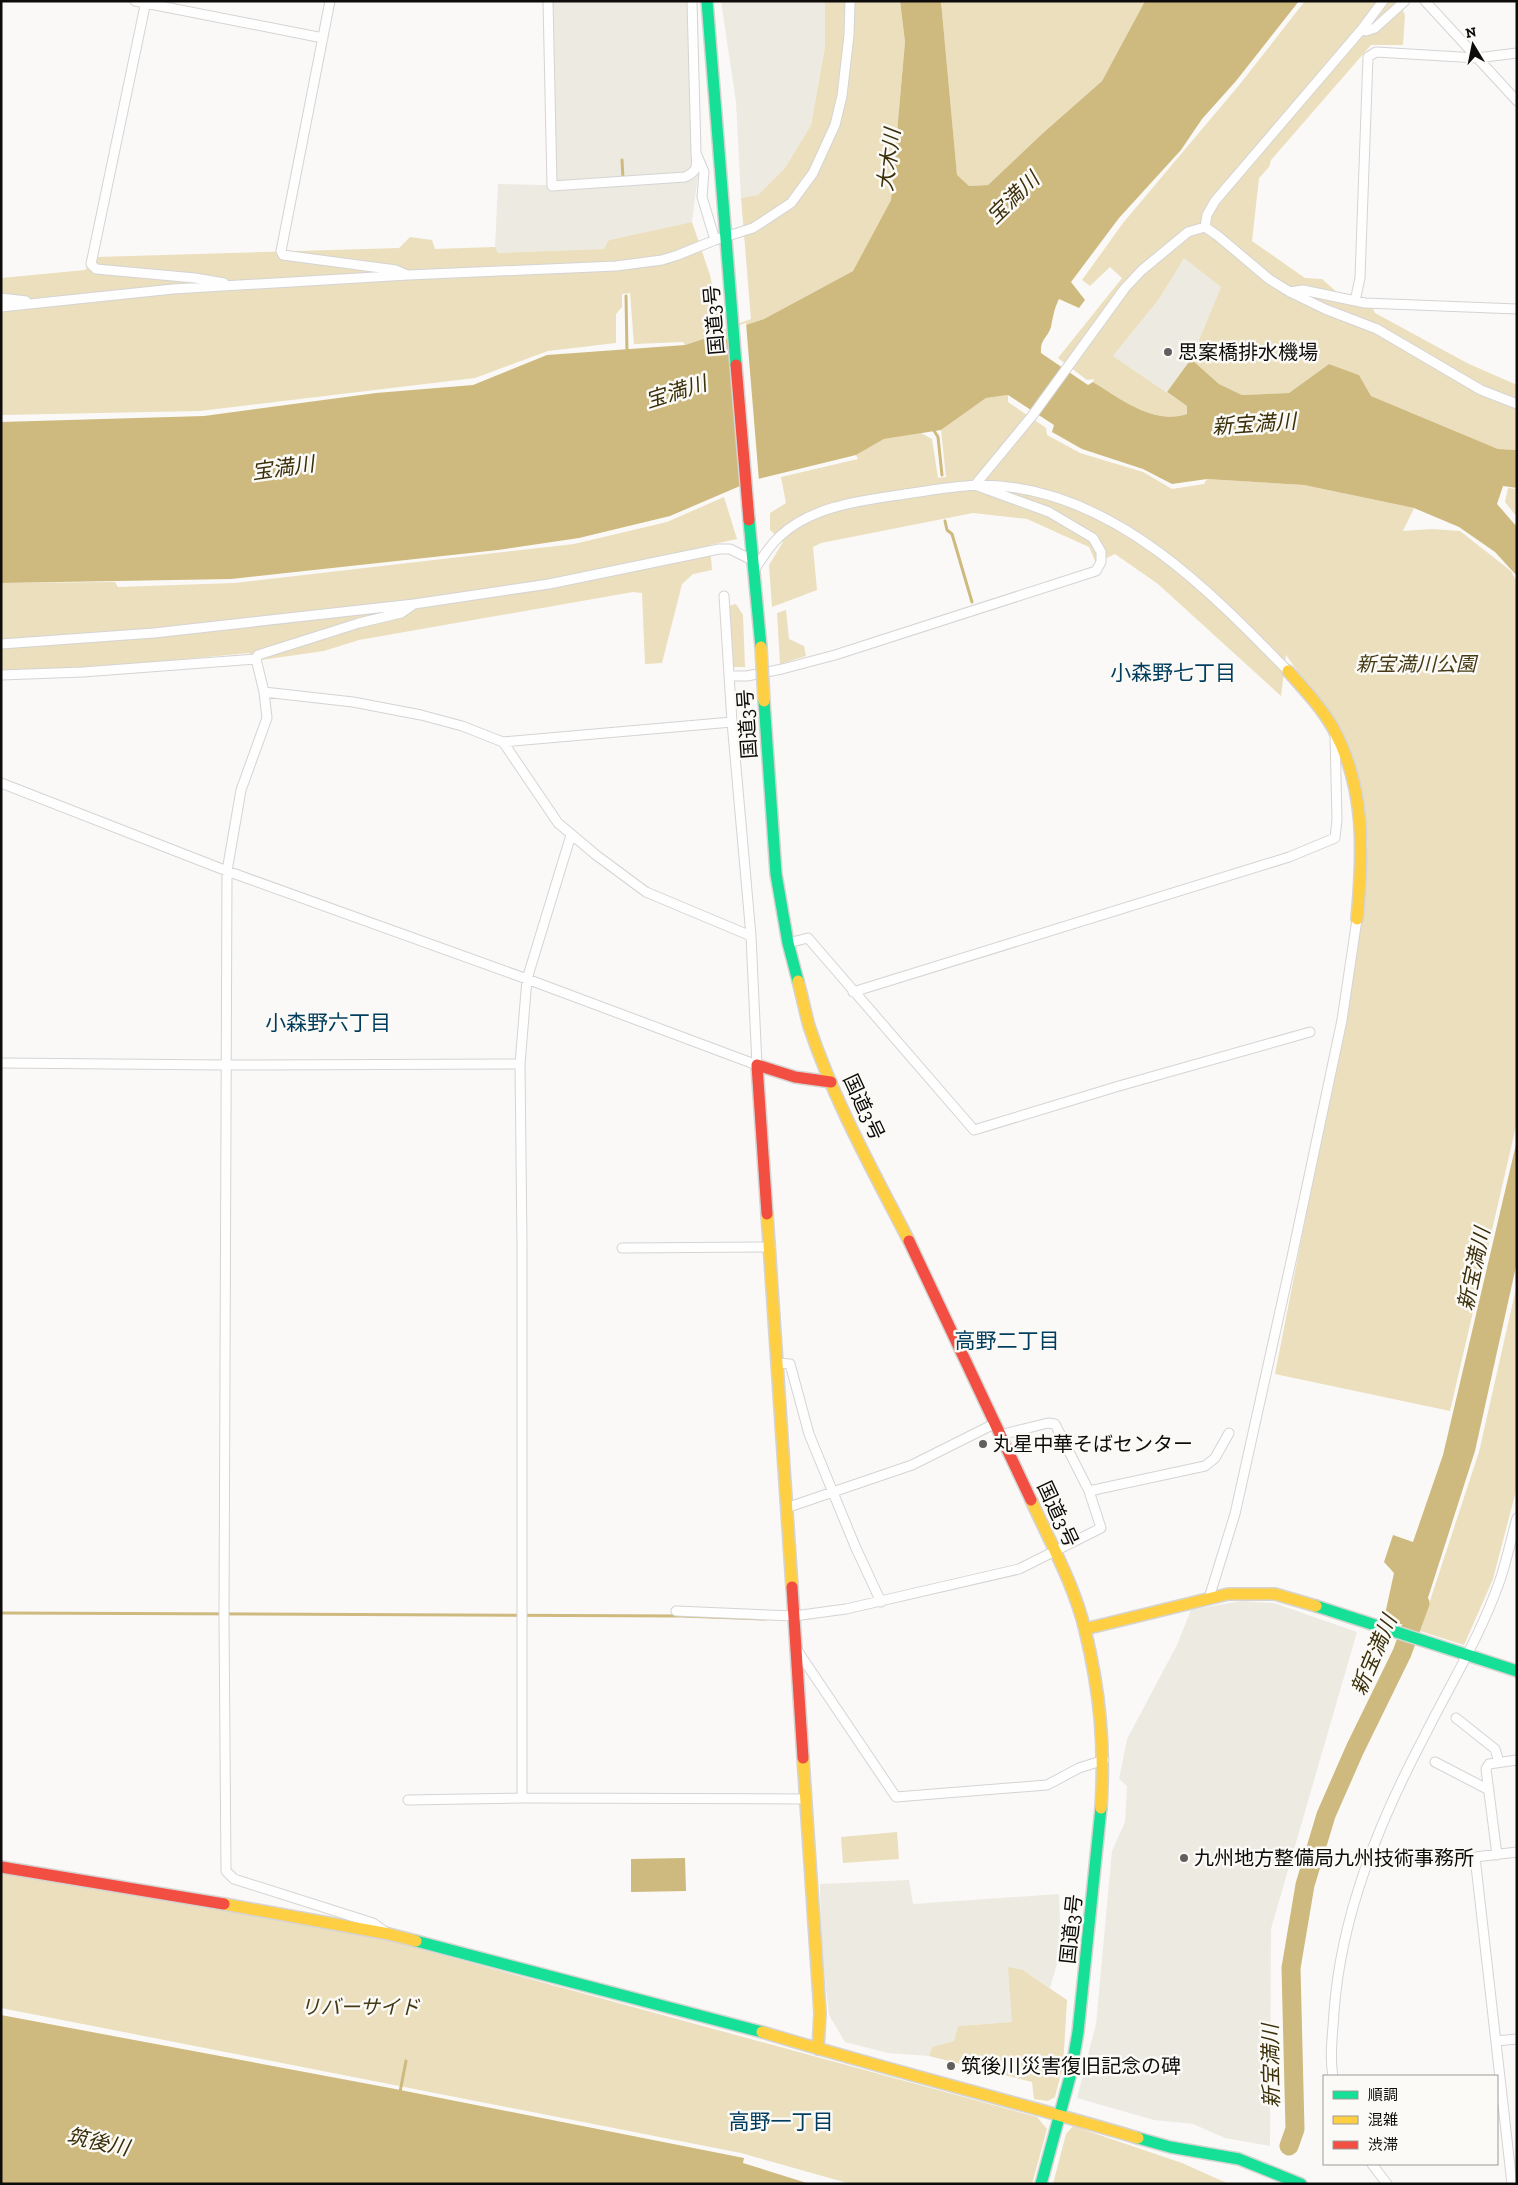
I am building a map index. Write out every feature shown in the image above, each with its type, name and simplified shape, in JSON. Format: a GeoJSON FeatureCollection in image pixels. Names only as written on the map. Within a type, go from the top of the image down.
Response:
{"type":"FeatureCollection","features":[{"type":"Feature","properties":{"kind":"main road","name":"国道3号"},"geometry":{"type":"LineString","coordinates":[[706,1],[753,565],[762,647],[776,874],[788,943],[809,1025],[831,1082],[930,1284],[1068,1580],[1085,1628],[1100,1707],[1104,1760],[1101,1816],[1086,1970],[1071,2074],[1041,2184]]}},
{"type":"Feature","properties":{"kind":"main road"},"geometry":{"type":"LineString","coordinates":[[1288,671],[1324,715],[1335,732],[1351,768],[1358,797],[1363,842],[1357,919]]}},
{"type":"Feature","properties":{"kind":"main road"},"geometry":{"type":"LineString","coordinates":[[818,2049],[820,2013],[757,1065],[795,1077],[831,1082]]}},
{"type":"Feature","properties":{"kind":"main road"},"geometry":{"type":"LineString","coordinates":[[1085,1628],[1209,1598],[1253,1592],[1275,1594],[1517,1671]]}},
{"type":"Feature","properties":{"kind":"main road"},"geometry":{"type":"LineString","coordinates":[[1,1867],[196,1899],[389,1934],[751,2029],[1061,2115],[1170,2148],[1239,2159],[1301,2184]]}},
{"type":"Feature","properties":{"kind":"street"},"geometry":{"type":"LineString","coordinates":[[135,1],[323,38]]}},
{"type":"Feature","properties":{"kind":"street"},"geometry":{"type":"LineString","coordinates":[[330,1],[281,251],[283,255],[396,270],[408,275]]}},
{"type":"Feature","properties":{"kind":"street"},"geometry":{"type":"LineString","coordinates":[[548,1],[552,186],[685,177],[698,168],[692,1]]}},
{"type":"Feature","properties":{"kind":"street"},"geometry":{"type":"LineString","coordinates":[[1,307],[164,290],[408,275],[616,266],[678,255],[715,240],[727,241],[753,228],[791,203],[813,173],[824,153],[835,125],[842,96],[849,36],[850,1]]}},
{"type":"Feature","properties":{"kind":"street"},"geometry":{"type":"LineString","coordinates":[[1205,227],[1207,215],[1215,201],[1362,29],[1383,1]]}},
{"type":"Feature","properties":{"kind":"street"},"geometry":{"type":"LineString","coordinates":[[1362,29],[1366,31],[1375,28],[1405,1]]}},
{"type":"Feature","properties":{"kind":"street"},"geometry":{"type":"LineString","coordinates":[[1425,1],[1517,101]]}},
{"type":"Feature","properties":{"kind":"street"},"geometry":{"type":"LineString","coordinates":[[146,2],[91,264],[96,269],[195,278],[234,286]]}},
{"type":"Feature","properties":{"kind":"street"},"geometry":{"type":"LineString","coordinates":[[1355,301],[1360,278],[1368,57],[1376,52],[1477,58],[1517,53]]}},
{"type":"Feature","properties":{"kind":"street"},"geometry":{"type":"LineString","coordinates":[[696,153],[704,172],[702,197],[715,240]]}},
{"type":"Feature","properties":{"kind":"street"},"geometry":{"type":"LineString","coordinates":[[1205,227],[1269,279],[1290,292],[1325,309],[1377,329],[1481,390],[1517,404]]}},
{"type":"Feature","properties":{"kind":"street"},"geometry":{"type":"LineString","coordinates":[[975,485],[1032,416],[1125,288],[1142,270],[1188,232],[1205,227]]}},
{"type":"Feature","properties":{"kind":"street"},"geometry":{"type":"LineString","coordinates":[[1290,292],[1303,290],[1355,301],[1517,309]]}},
{"type":"Feature","properties":{"kind":"street"},"geometry":{"type":"LineString","coordinates":[[1,298],[44,303]]}},
{"type":"Feature","properties":{"kind":"street"},"geometry":{"type":"LineString","coordinates":[[729,676],[747,676],[835,655],[1096,571],[1101,562],[1101,552],[1093,538],[1049,512],[975,485]]}},
{"type":"Feature","properties":{"kind":"street"},"geometry":{"type":"LineString","coordinates":[[1,644],[154,634],[414,604],[548,584],[719,549],[730,549],[753,565],[778,538],[796,523],[819,512],[877,498],[975,485],[1000,486],[1039,492],[1100,516],[1134,536],[1187,573],[1222,604],[1288,671]]}},
{"type":"Feature","properties":{"kind":"street"},"geometry":{"type":"LineString","coordinates":[[1,782],[227,871],[527,979],[757,1065],[751,936],[732,722],[724,596]]}},
{"type":"Feature","properties":{"kind":"street"},"geometry":{"type":"LineString","coordinates":[[389,1934],[373,1923],[234,1879],[226,1871],[224,1628],[227,871],[241,790],[266,718],[264,692],[256,660],[258,655],[359,623],[401,613],[414,604]]}},
{"type":"Feature","properties":{"kind":"street"},"geometry":{"type":"LineString","coordinates":[[1,675],[82,672],[248,658],[256,660]]}},
{"type":"Feature","properties":{"kind":"street"},"geometry":{"type":"LineString","coordinates":[[264,692],[354,702],[421,715],[462,726],[503,742],[732,722]]}},
{"type":"Feature","properties":{"kind":"street"},"geometry":{"type":"LineString","coordinates":[[853,992],[1289,857],[1335,838],[1337,820],[1335,732]]}},
{"type":"Feature","properties":{"kind":"street"},"geometry":{"type":"LineString","coordinates":[[503,742],[558,823],[571,835],[646,892],[751,936]]}},
{"type":"Feature","properties":{"kind":"street"},"geometry":{"type":"LineString","coordinates":[[522,1798],[520,1064],[527,979],[571,835]]}},
{"type":"Feature","properties":{"kind":"street"},"geometry":{"type":"LineString","coordinates":[[1209,1598],[1235,1514],[1290,1266],[1342,1020],[1357,919]]}},
{"type":"Feature","properties":{"kind":"street"},"geometry":{"type":"LineString","coordinates":[[788,943],[808,938],[974,1130],[1119,1086],[1310,1032]]}},
{"type":"Feature","properties":{"kind":"street"},"geometry":{"type":"LineString","coordinates":[[1,1063],[225,1065],[520,1064]]}},
{"type":"Feature","properties":{"kind":"street"},"geometry":{"type":"LineString","coordinates":[[622,1248],[770,1248]]}},
{"type":"Feature","properties":{"kind":"street"},"geometry":{"type":"LineString","coordinates":[[777,1363],[790,1364],[809,1434],[881,1602]]}},
{"type":"Feature","properties":{"kind":"street"},"geometry":{"type":"LineString","coordinates":[[676,1611],[794,1616],[846,1609],[1019,1568],[1101,1528],[1090,1491],[1055,1424],[1048,1423],[1000,1435]]}},
{"type":"Feature","properties":{"kind":"street"},"geometry":{"type":"LineString","coordinates":[[786,1508],[912,1465],[994,1424]]}},
{"type":"Feature","properties":{"kind":"street"},"geometry":{"type":"LineString","coordinates":[[1090,1491],[1205,1466],[1215,1458],[1229,1433]]}},
{"type":"Feature","properties":{"kind":"street"},"geometry":{"type":"LineString","coordinates":[[1333,2075],[1332,2041],[1339,1969],[1362,1880],[1378,1832],[1423,1738],[1468,1655],[1500,1580],[1517,1518]]}},
{"type":"Feature","properties":{"kind":"street"},"geometry":{"type":"LineString","coordinates":[[796,1650],[896,1797],[1047,1785],[1079,1768],[1104,1760]]}},
{"type":"Feature","properties":{"kind":"street"},"geometry":{"type":"LineString","coordinates":[[1456,1718],[1495,1749],[1499,1762]]}},
{"type":"Feature","properties":{"kind":"street"},"geometry":{"type":"LineString","coordinates":[[1497,1855],[1486,1769],[1489,1764],[1517,1760]]}},
{"type":"Feature","properties":{"kind":"street"},"geometry":{"type":"LineString","coordinates":[[1435,1762],[1489,1790]]}},
{"type":"Feature","properties":{"kind":"street"},"geometry":{"type":"LineString","coordinates":[[408,1800],[522,1798],[805,1799]]}},
{"type":"Feature","properties":{"kind":"street"},"geometry":{"type":"LineString","coordinates":[[1512,2184],[1475,1857],[1517,1852]]}},
{"type":"Feature","properties":{"kind":"street"},"geometry":{"type":"LineString","coordinates":[[1496,2041],[1517,2039]]}},
{"type":"Feature","properties":{"kind":"street"},"geometry":{"type":"LineString","coordinates":[[1373,2165],[1387,2184]]}},
{"type":"Feature","properties":{"kind":"shaded area"},"geometry":{"type":"Polygon","coordinates":[[[551,1],[688,1],[692,150],[698,174],[692,222],[609,240],[605,249],[497,253],[495,247],[498,184],[546,185],[554,183],[551,1]]]}},
{"type":"Feature","properties":{"kind":"shaded area"},"geometry":{"type":"Polygon","coordinates":[[[721,1],[825,1],[825,47],[811,125],[785,168],[758,195],[741,198],[736,102],[721,1]]]}},
{"type":"Feature","properties":{"kind":"shaded area"},"geometry":{"type":"Polygon","coordinates":[[[1184,257],[1221,287],[1191,359],[1167,392],[1113,356],[1159,299],[1184,257]]]}},
{"type":"Feature","properties":{"kind":"shaded area"},"geometry":{"type":"Polygon","coordinates":[[[1241,1601],[1274,1603],[1357,1632],[1271,1929],[1270,2146],[1225,2138],[1193,2124],[1154,2120],[1077,2098],[1096,2024],[1112,1851],[1125,1822],[1127,1786],[1119,1779],[1127,1739],[1177,1645],[1191,1610],[1241,1601]]]}},
{"type":"Feature","properties":{"kind":"shaded area"},"geometry":{"type":"Polygon","coordinates":[[[909,1880],[913,1904],[1059,1894],[1061,1950],[1050,1988],[1023,1970],[1013,2022],[958,2026],[954,2041],[932,2047],[929,2056],[888,2053],[845,2042],[829,2015],[821,1945],[820,1884],[909,1880]]]}},
{"type":"Feature","properties":{"kind":"green space"},"geometry":{"type":"Polygon","coordinates":[[[825,1],[900,1],[905,42],[891,200],[853,271],[764,319],[685,345],[683,342],[634,344],[630,293],[622,294],[622,307],[616,314],[616,343],[548,351],[475,378],[200,411],[1,415],[1,278],[85,270],[97,257],[399,248],[410,237],[432,240],[435,249],[495,247],[498,253],[604,249],[609,240],[692,222],[710,275],[722,330],[751,319],[741,198],[758,195],[785,168],[811,125],[825,47],[825,1]]]}},
{"type":"Feature","properties":{"kind":"green space"},"geometry":{"type":"Polygon","coordinates":[[[941,1],[1145,1],[1102,81],[988,185],[969,186],[957,176],[941,1]]]}},
{"type":"Feature","properties":{"kind":"green space"},"geometry":{"type":"Polygon","coordinates":[[[1305,1],[1403,1],[1400,5],[1405,15],[1403,45],[1371,45],[1271,160],[1269,167],[1259,178],[1252,241],[1305,278],[1322,279],[1349,303],[1372,307],[1375,313],[1467,363],[1517,385],[1517,450],[1498,449],[1371,396],[1359,375],[1329,364],[1289,393],[1242,395],[1219,384],[1191,359],[1221,287],[1184,258],[1159,299],[1113,356],[1187,406],[1187,414],[1162,416],[1138,408],[1093,382],[1094,379],[1087,380],[1058,358],[1122,278],[1110,267],[1090,286],[1082,280],[1123,223],[1240,84],[1305,1]]]}},
{"type":"Feature","properties":{"kind":"green space","name":"新宝満川公園"},"geometry":{"type":"Polygon","coordinates":[[[1008,395],[1008,402],[1046,428],[1047,435],[1080,453],[1143,472],[1172,489],[1204,484],[1207,479],[1304,485],[1414,508],[1403,531],[1432,529],[1460,531],[1511,571],[1517,582],[1517,1122],[1450,1411],[1275,1374],[1347,1006],[1361,920],[1368,845],[1364,806],[1353,756],[1345,738],[1286,655],[1281,696],[1158,584],[1115,554],[1096,563],[1089,547],[1027,519],[973,513],[821,543],[813,547],[817,590],[772,607],[769,565],[783,542],[770,530],[770,513],[786,503],[781,477],[858,459],[856,455],[884,439],[921,433],[932,439],[938,478],[946,477],[941,430],[986,398],[1008,395]]]}},
{"type":"Feature","properties":{"kind":"green space"},"geometry":{"type":"Polygon","coordinates":[[[1508,488],[1517,489],[1517,517],[1505,502],[1508,488]]]}},
{"type":"Feature","properties":{"kind":"green space"},"geometry":{"type":"Polygon","coordinates":[[[724,497],[737,539],[710,545],[712,570],[693,574],[682,584],[662,663],[645,664],[642,593],[633,592],[359,640],[324,651],[261,660],[249,653],[80,669],[1,670],[1,583],[115,582],[118,587],[234,583],[574,544],[667,522],[724,497]]]}},
{"type":"Feature","properties":{"kind":"green space"},"geometry":{"type":"Polygon","coordinates":[[[736,604],[743,615],[745,667],[732,667],[729,606],[736,604]]]}},
{"type":"Feature","properties":{"kind":"green space"},"geometry":{"type":"Polygon","coordinates":[[[786,610],[789,639],[804,646],[806,656],[780,664],[777,613],[786,610]]]}},
{"type":"Feature","properties":{"kind":"green space"},"geometry":{"type":"Polygon","coordinates":[[[1517,1284],[1517,1487],[1493,1579],[1464,1645],[1420,1631],[1479,1452],[1517,1284]]]}},
{"type":"Feature","properties":{"kind":"green space"},"geometry":{"type":"Polygon","coordinates":[[[897,1832],[899,1859],[843,1863],[841,1837],[897,1832]]]}},
{"type":"Feature","properties":{"kind":"green space","name":"リバーサイド"},"geometry":{"type":"Polygon","coordinates":[[[1,1873],[77,1883],[387,1940],[1037,2117],[1047,2129],[1032,2184],[851,2184],[741,2153],[1,2008],[1,1873]]]}},
{"type":"Feature","properties":{"kind":"green space"},"geometry":{"type":"Polygon","coordinates":[[[1008,1967],[1023,1970],[1067,2000],[1063,2066],[1055,2097],[1048,2101],[1034,2099],[1032,2082],[929,2056],[932,2047],[954,2041],[958,2026],[1012,2022],[1008,1967]]]}},
{"type":"Feature","properties":{"kind":"green space"},"geometry":{"type":"Polygon","coordinates":[[[1073,2126],[1182,2163],[1229,2184],[1053,2184],[1066,2134],[1073,2126]]]}},
{"type":"Feature","properties":{"kind":"water","name":"宝満川"},"geometry":{"type":"Polygon","coordinates":[[[900,1],[941,1],[957,175],[969,186],[988,185],[1102,81],[1145,1],[1299,1],[1236,81],[1202,119],[1181,150],[1119,218],[1071,282],[1085,300],[1079,308],[1059,299],[1051,327],[1042,345],[1041,353],[1088,385],[1093,382],[1138,408],[1162,416],[1187,414],[1187,406],[1167,392],[1191,359],[1219,384],[1242,395],[1289,393],[1329,364],[1359,375],[1371,396],[1498,449],[1517,450],[1517,488],[1503,486],[1497,504],[1517,527],[1517,576],[1495,552],[1459,527],[1414,508],[1304,485],[1207,479],[1172,484],[1143,469],[1082,449],[1052,432],[1054,425],[1008,395],[986,398],[941,430],[884,439],[856,455],[754,480],[670,516],[579,538],[498,550],[231,579],[1,583],[1,422],[204,416],[376,393],[473,385],[547,355],[685,345],[764,319],[853,271],[891,200],[905,42],[900,1]]]}},
{"type":"Feature","properties":{"kind":"water"},"geometry":{"type":"Polygon","coordinates":[[[1517,1140],[1517,1262],[1475,1451],[1418,1629],[1384,1619],[1394,1573],[1384,1562],[1393,1535],[1413,1542],[1443,1455],[1517,1140]]]}},
{"type":"Feature","properties":{"kind":"water"},"geometry":{"type":"Polygon","coordinates":[[[685,1858],[686,1891],[631,1892],[631,1859],[685,1858]]]}},
{"type":"Feature","properties":{"kind":"water","name":"筑後川"},"geometry":{"type":"Polygon","coordinates":[[[1,2015],[390,2088],[744,2158],[743,2163],[810,2184],[1,2184],[1,2015]]]}},
{"type":"Feature","properties":{"kind":"pier"},"geometry":{"type":"Polygon","coordinates":[[[746,323],[759,481],[740,489],[727,329],[746,323]]]}},
{"type":"Feature","properties":{"kind":"waterway"},"geometry":{"type":"LineString","coordinates":[[622,160],[623,178]]}},
{"type":"Feature","properties":{"kind":"waterway"},"geometry":{"type":"LineString","coordinates":[[626,296],[627,353]]}},
{"type":"Feature","properties":{"kind":"waterway"},"geometry":{"type":"LineString","coordinates":[[933,429],[938,437],[942,475]]}},
{"type":"Feature","properties":{"kind":"waterway"},"geometry":{"type":"LineString","coordinates":[[945,521],[947,530],[952,534],[972,602]]}},
{"type":"Feature","properties":{"kind":"waterway","name":"新宝満川"},"geometry":{"type":"LineString","coordinates":[[1289,2146],[1295,2129],[1291,1968],[1305,1885],[1326,1815],[1355,1749],[1402,1653],[1420,1603]]}},
{"type":"Feature","properties":{"kind":"waterway"},"geometry":{"type":"LineString","coordinates":[[1,1613],[682,1616],[766,1619]]}},
{"type":"Feature","properties":{"kind":"waterway"},"geometry":{"type":"LineString","coordinates":[[400,2092],[406,2061]]}},
{"type":"Feature","properties":{"kind":"traffic: fast"},"geometry":{"type":"LineString","coordinates":[[707,1],[736,365]]}},
{"type":"Feature","properties":{"kind":"traffic: fast"},"geometry":{"type":"LineString","coordinates":[[749,520],[761,647]]}},
{"type":"Feature","properties":{"kind":"traffic: fast"},"geometry":{"type":"LineString","coordinates":[[764,701],[776,874],[788,943],[798,981]]}},
{"type":"Feature","properties":{"kind":"traffic: fast"},"geometry":{"type":"LineString","coordinates":[[1316,1606],[1517,1671]]}},
{"type":"Feature","properties":{"kind":"traffic: fast"},"geometry":{"type":"LineString","coordinates":[[1041,2184],[1071,2073],[1078,2032],[1101,1808]]}},
{"type":"Feature","properties":{"kind":"traffic: fast"},"geometry":{"type":"LineString","coordinates":[[416,1941],[762,2032]]}},
{"type":"Feature","properties":{"kind":"traffic: fast"},"geometry":{"type":"LineString","coordinates":[[1138,2138],[1170,2147],[1239,2159],[1301,2184]]}},
{"type":"Feature","properties":{"kind":"traffic: slow"},"geometry":{"type":"LineString","coordinates":[[761,647],[764,701]]}},
{"type":"Feature","properties":{"kind":"traffic: slow"},"geometry":{"type":"LineString","coordinates":[[1288,671],[1312,698],[1333,728],[1352,774],[1357,797],[1361,845],[1357,919]]}},
{"type":"Feature","properties":{"kind":"traffic: slow"},"geometry":{"type":"LineString","coordinates":[[798,981],[809,1026],[830,1081],[842,1109],[909,1241]]}},
{"type":"Feature","properties":{"kind":"traffic: slow"},"geometry":{"type":"LineString","coordinates":[[767,1214],[792,1587]]}},
{"type":"Feature","properties":{"kind":"traffic: slow"},"geometry":{"type":"LineString","coordinates":[[1031,1500],[1075,1596],[1085,1630],[1098,1697],[1102,1741],[1101,1808]]}},
{"type":"Feature","properties":{"kind":"traffic: slow"},"geometry":{"type":"LineString","coordinates":[[1085,1629],[1228,1594],[1275,1594],[1316,1606]]}},
{"type":"Feature","properties":{"kind":"traffic: slow"},"geometry":{"type":"LineString","coordinates":[[803,1758],[820,2013],[818,2049]]}},
{"type":"Feature","properties":{"kind":"traffic: slow"},"geometry":{"type":"LineString","coordinates":[[224,1904],[389,1934],[416,1941]]}},
{"type":"Feature","properties":{"kind":"traffic: slow"},"geometry":{"type":"LineString","coordinates":[[762,2032],[1138,2138]]}},
{"type":"Feature","properties":{"kind":"traffic: jam"},"geometry":{"type":"LineString","coordinates":[[736,365],[749,520]]}},
{"type":"Feature","properties":{"kind":"traffic: jam"},"geometry":{"type":"LineString","coordinates":[[767,1214],[757,1065],[795,1077],[831,1082]]}},
{"type":"Feature","properties":{"kind":"traffic: jam"},"geometry":{"type":"LineString","coordinates":[[909,1241],[1031,1500]]}},
{"type":"Feature","properties":{"kind":"traffic: jam"},"geometry":{"type":"LineString","coordinates":[[792,1587],[803,1758]]}},
{"type":"Feature","properties":{"kind":"traffic: jam"},"geometry":{"type":"LineString","coordinates":[[1,1867],[224,1904]]}},
{"type":"Feature","properties":{"kind":"place","name":"思案橋排水機場"},"geometry":{"type":"Point","coordinates":[1168,352]}},
{"type":"Feature","properties":{"kind":"place","name":"丸星中華そばセンター"},"geometry":{"type":"Point","coordinates":[983,1444]}},
{"type":"Feature","properties":{"kind":"place","name":"九州地方整備局九州技術事務所"},"geometry":{"type":"Point","coordinates":[1184,1858]}},
{"type":"Feature","properties":{"kind":"place","name":"筑後川災害復旧記念の碑"},"geometry":{"type":"Point","coordinates":[951,2066]}},
{"type":"Feature","properties":{"kind":"district","name":"小森野七丁目"},"geometry":{"type":"Point","coordinates":[1173,673]}},
{"type":"Feature","properties":{"kind":"district","name":"小森野六丁目"},"geometry":{"type":"Point","coordinates":[328,1023]}},
{"type":"Feature","properties":{"kind":"district","name":"高野二丁目"},"geometry":{"type":"Point","coordinates":[1007,1341]}},
{"type":"Feature","properties":{"kind":"district","name":"高野一丁目"},"geometry":{"type":"Point","coordinates":[781,2122]}},
{"type":"Feature","properties":{"kind":"water label","name":"大木川"},"geometry":{"type":"Point","coordinates":[889,160]}}]}
